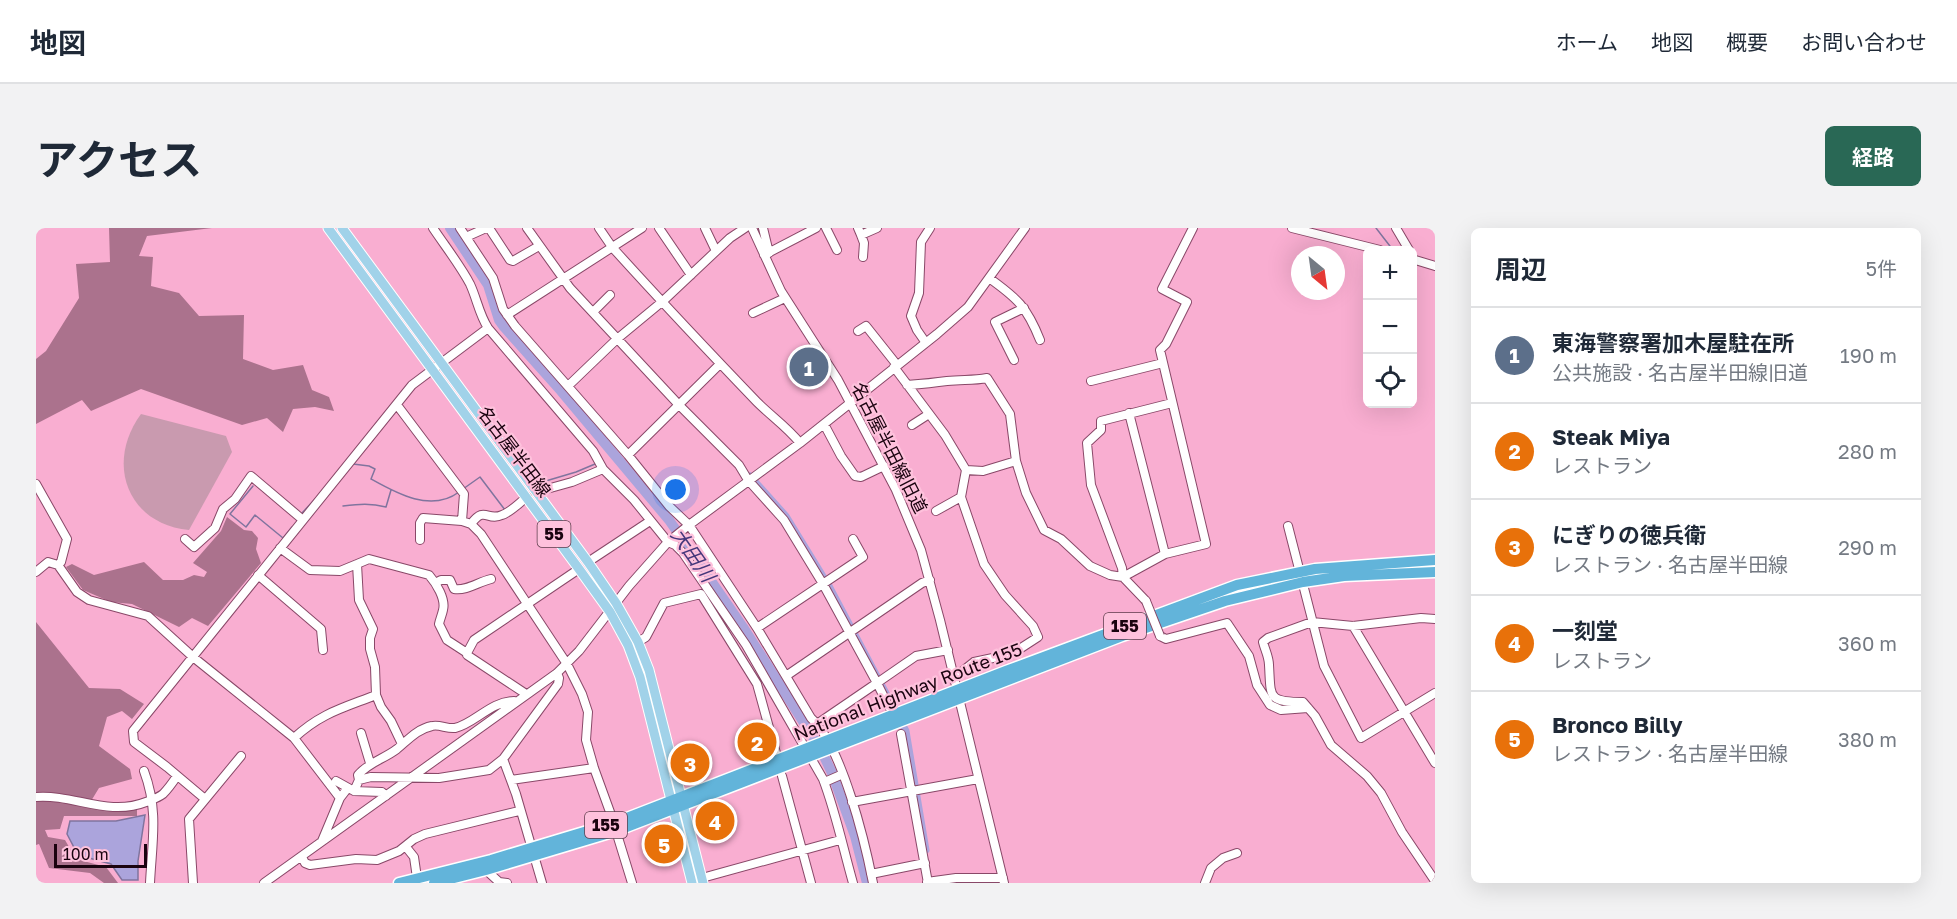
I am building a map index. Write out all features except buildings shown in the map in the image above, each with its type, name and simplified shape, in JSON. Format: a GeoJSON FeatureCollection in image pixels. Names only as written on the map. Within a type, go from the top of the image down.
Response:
{"type":"FeatureCollection","features":[{"type":"Feature","properties":{"kind":"highway","name":"National Highway Route 155"},"geometry":{"type":"LineString","coordinates":[[434,883],[486,870],[615,827],[958,695],[1188,613],[1302,577],[1316,569],[1435,560]]}},
{"type":"Feature","properties":{"kind":"highway","name":"National Highway Route 155"},"geometry":{"type":"LineString","coordinates":[[1302,577],[1435,572]]}},
{"type":"Feature","properties":{"kind":"highway","name":"National Highway Route 155"},"geometry":{"type":"LineString","coordinates":[[399,883],[532,853]]}},
{"type":"Feature","properties":{"kind":"main road","name":"名古屋半田線"},"geometry":{"type":"LineString","coordinates":[[328,228],[432,370],[588,562],[616,603],[638,642],[657,700],[689,882]]}},
{"type":"Feature","properties":{"kind":"main road","name":"名古屋半田線"},"geometry":{"type":"LineString","coordinates":[[342,228],[441,362],[610,612],[628,645],[640,677],[677,804],[703,880]]}},
{"type":"Feature","properties":{"kind":"street"},"geometry":{"type":"LineString","coordinates":[[433,228],[469,282],[481,317],[488,328],[593,451],[603,468],[650,521],[683,553],[746,645],[823,779],[831,800],[853,883]]}},
{"type":"Feature","properties":{"kind":"street"},"geometry":{"type":"LineString","coordinates":[[460,228],[493,278],[507,315],[687,526],[757,628],[811,718],[829,743],[852,802],[873,883]]}},
{"type":"Feature","properties":{"kind":"street"},"geometry":{"type":"LineString","coordinates":[[466,237],[487,228],[513,261],[539,246]]}},
{"type":"Feature","properties":{"kind":"street"},"geometry":{"type":"LineString","coordinates":[[527,228],[562,279],[679,405],[739,465],[748,480],[784,520],[823,584],[889,707]]}},
{"type":"Feature","properties":{"kind":"street"},"geometry":{"type":"LineString","coordinates":[[599,228],[612,248],[720,364],[765,411],[790,430],[800,442]]}},
{"type":"Feature","properties":{"kind":"street"},"geometry":{"type":"LineString","coordinates":[[507,315],[642,228]]}},
{"type":"Feature","properties":{"kind":"street"},"geometry":{"type":"LineString","coordinates":[[659,228],[691,275]]}},
{"type":"Feature","properties":{"kind":"street"},"geometry":{"type":"LineString","coordinates":[[705,228],[716,251]]}},
{"type":"Feature","properties":{"kind":"street"},"geometry":{"type":"LineString","coordinates":[[568,386],[730,238],[745,228]]}},
{"type":"Feature","properties":{"kind":"street","name":"名古屋半田線旧道"},"geometry":{"type":"LineString","coordinates":[[752,228],[766,254],[784,298],[851,403],[910,522],[930,580],[1004,881]]}},
{"type":"Feature","properties":{"kind":"street"},"geometry":{"type":"LineString","coordinates":[[763,228],[766,254],[816,228]]}},
{"type":"Feature","properties":{"kind":"street"},"geometry":{"type":"LineString","coordinates":[[826,228],[837,250]]}},
{"type":"Feature","properties":{"kind":"street"},"geometry":{"type":"LineString","coordinates":[[863,256],[864,243],[860,231],[877,228]]}},
{"type":"Feature","properties":{"kind":"street"},"geometry":{"type":"LineString","coordinates":[[926,343],[911,316],[919,293],[918,270],[921,242],[930,228]]}},
{"type":"Feature","properties":{"kind":"street"},"geometry":{"type":"LineString","coordinates":[[264,883],[526,693],[557,673],[590,639],[616,603],[671,540],[851,403],[968,307],[1025,228]]}},
{"type":"Feature","properties":{"kind":"street"},"geometry":{"type":"LineString","coordinates":[[1123,577],[1165,554],[1206,544],[1160,350],[1166,344],[1187,302],[1162,288],[1193,228]]}},
{"type":"Feature","properties":{"kind":"street"},"geometry":{"type":"LineString","coordinates":[[1292,228],[1364,246]]}},
{"type":"Feature","properties":{"kind":"street"},"geometry":{"type":"LineString","coordinates":[[1396,228],[1407,246]]}},
{"type":"Feature","properties":{"kind":"street"},"geometry":{"type":"LineString","coordinates":[[1417,259],[1435,266]]}},
{"type":"Feature","properties":{"kind":"street"},"geometry":{"type":"LineString","coordinates":[[989,278],[1013,295],[1030,316],[1040,340]]}},
{"type":"Feature","properties":{"kind":"street"},"geometry":{"type":"LineString","coordinates":[[593,312],[610,295]]}},
{"type":"Feature","properties":{"kind":"street"},"geometry":{"type":"LineString","coordinates":[[753,313],[784,298]]}},
{"type":"Feature","properties":{"kind":"street"},"geometry":{"type":"LineString","coordinates":[[1014,360],[995,322],[1023,308]]}},
{"type":"Feature","properties":{"kind":"street"},"geometry":{"type":"LineString","coordinates":[[858,331],[866,326],[896,366],[966,470],[961,497],[984,564],[1005,595],[1033,626],[1038,637],[1007,655],[974,662],[954,678]]}},
{"type":"Feature","properties":{"kind":"street"},"geometry":{"type":"LineString","coordinates":[[205,799],[134,742],[132,735],[138,724],[412,385],[488,328]]}},
{"type":"Feature","properties":{"kind":"street"},"geometry":{"type":"LineString","coordinates":[[1091,381],[1163,363]]}},
{"type":"Feature","properties":{"kind":"street"},"geometry":{"type":"LineString","coordinates":[[628,455],[720,364]]}},
{"type":"Feature","properties":{"kind":"street"},"geometry":{"type":"LineString","coordinates":[[907,384],[970,382],[987,378],[1010,414],[1016,461],[1026,493],[1044,530],[1061,539],[1090,566],[1123,577],[1146,601],[1160,636],[1166,639],[1227,623],[1249,656],[1257,685],[1270,705],[1281,710],[1308,708]]}},
{"type":"Feature","properties":{"kind":"street"},"geometry":{"type":"LineString","coordinates":[[1123,577],[1122,568],[1091,485],[1087,443],[1101,430],[1101,420],[1172,403]]}},
{"type":"Feature","properties":{"kind":"street"},"geometry":{"type":"LineString","coordinates":[[397,405],[464,494],[462,521]]}},
{"type":"Feature","properties":{"kind":"street"},"geometry":{"type":"LineString","coordinates":[[1129,413],[1165,554]]}},
{"type":"Feature","properties":{"kind":"street"},"geometry":{"type":"LineString","coordinates":[[912,424],[929,414]]}},
{"type":"Feature","properties":{"kind":"street"},"geometry":{"type":"LineString","coordinates":[[824,424],[855,476],[861,477],[884,466]]}},
{"type":"Feature","properties":{"kind":"street"},"geometry":{"type":"LineString","coordinates":[[966,470],[983,471],[1016,461]]}},
{"type":"Feature","properties":{"kind":"street"},"geometry":{"type":"LineString","coordinates":[[471,524],[481,513],[502,515],[532,495],[572,482],[603,468]]}},
{"type":"Feature","properties":{"kind":"street"},"geometry":{"type":"LineString","coordinates":[[185,539],[194,547],[198,545],[215,528],[223,509],[236,499],[251,476],[303,520]]}},
{"type":"Feature","properties":{"kind":"street"},"geometry":{"type":"LineString","coordinates":[[36,484],[67,539],[61,562],[58,565]]}},
{"type":"Feature","properties":{"kind":"street"},"geometry":{"type":"LineString","coordinates":[[936,511],[961,497]]}},
{"type":"Feature","properties":{"kind":"street"},"geometry":{"type":"LineString","coordinates":[[420,540],[420,522],[423,518],[462,521],[477,529],[567,664],[586,703],[588,717],[586,740],[632,883]]}},
{"type":"Feature","properties":{"kind":"street"},"geometry":{"type":"LineString","coordinates":[[588,562],[650,521]]}},
{"type":"Feature","properties":{"kind":"street"},"geometry":{"type":"LineString","coordinates":[[1288,526],[1324,666],[1361,738],[1435,693]]}},
{"type":"Feature","properties":{"kind":"street"},"geometry":{"type":"LineString","coordinates":[[757,628],[863,557],[853,539]]}},
{"type":"Feature","properties":{"kind":"street"},"geometry":{"type":"LineString","coordinates":[[280,548],[310,570],[340,571],[369,558],[429,575],[435,583],[444,606],[439,624],[447,640],[467,653],[467,656],[526,693]]}},
{"type":"Feature","properties":{"kind":"street"},"geometry":{"type":"LineString","coordinates":[[36,572],[48,562],[58,565],[81,595],[108,607],[148,616],[193,657],[294,738],[340,798]]}},
{"type":"Feature","properties":{"kind":"street"},"geometry":{"type":"LineString","coordinates":[[357,564],[359,600],[373,629],[370,649],[375,668],[376,695],[402,744]]}},
{"type":"Feature","properties":{"kind":"street"},"geometry":{"type":"LineString","coordinates":[[467,653],[474,640],[579,569]]}},
{"type":"Feature","properties":{"kind":"street"},"geometry":{"type":"LineString","coordinates":[[258,575],[321,629],[323,650]]}},
{"type":"Feature","properties":{"kind":"street"},"geometry":{"type":"LineString","coordinates":[[435,583],[450,580],[454,589],[463,590],[491,579]]}},
{"type":"Feature","properties":{"kind":"street"},"geometry":{"type":"LineString","coordinates":[[786,676],[922,583],[930,580]]}},
{"type":"Feature","properties":{"kind":"street"},"geometry":{"type":"LineString","coordinates":[[638,642],[646,637],[664,603],[701,594],[758,684],[776,753]]}},
{"type":"Feature","properties":{"kind":"street"},"geometry":{"type":"LineString","coordinates":[[1435,619],[1421,618],[1353,626],[1312,622],[1268,638],[1263,642],[1269,663],[1269,685],[1273,695],[1283,702],[1303,702],[1316,716],[1331,745],[1382,792],[1402,832],[1435,881]]}},
{"type":"Feature","properties":{"kind":"street"},"geometry":{"type":"LineString","coordinates":[[1353,626],[1435,763]]}},
{"type":"Feature","properties":{"kind":"street"},"geometry":{"type":"LineString","coordinates":[[817,724],[916,656],[948,650]]}},
{"type":"Feature","properties":{"kind":"street"},"geometry":{"type":"LineString","coordinates":[[358,780],[371,777],[439,778],[483,772],[503,759],[558,684],[557,673]]}},
{"type":"Feature","properties":{"kind":"street"},"geometry":{"type":"LineString","coordinates":[[294,738],[321,716],[376,695]]}},
{"type":"Feature","properties":{"kind":"street"},"geometry":{"type":"LineString","coordinates":[[321,843],[340,798],[351,790],[358,780],[358,775],[370,763],[380,759],[423,729],[434,725],[455,728],[495,706],[512,700],[515,702]]}},
{"type":"Feature","properties":{"kind":"street"},"geometry":{"type":"LineString","coordinates":[[361,733],[370,763]]}},
{"type":"Feature","properties":{"kind":"street"},"geometry":{"type":"LineString","coordinates":[[901,734],[928,882],[956,878],[1004,881]]}},
{"type":"Feature","properties":{"kind":"street"},"geometry":{"type":"LineString","coordinates":[[193,883],[189,819],[241,756]]}},
{"type":"Feature","properties":{"kind":"street"},"geometry":{"type":"LineString","coordinates":[[503,759],[542,883]]}},
{"type":"Feature","properties":{"kind":"street"},"geometry":{"type":"LineString","coordinates":[[511,780],[594,768]]}},
{"type":"Feature","properties":{"kind":"street"},"geometry":{"type":"LineString","coordinates":[[144,771],[152,800],[154,831],[150,883]]}},
{"type":"Feature","properties":{"kind":"street"},"geometry":{"type":"LineString","coordinates":[[827,781],[842,775]]}},
{"type":"Feature","properties":{"kind":"street"},"geometry":{"type":"LineString","coordinates":[[36,797],[59,797],[110,808],[133,806],[162,794],[177,776]]}},
{"type":"Feature","properties":{"kind":"street"},"geometry":{"type":"LineString","coordinates":[[782,776],[811,883]]}},
{"type":"Feature","properties":{"kind":"street"},"geometry":{"type":"LineString","coordinates":[[852,802],[978,779]]}},
{"type":"Feature","properties":{"kind":"street"},"geometry":{"type":"LineString","coordinates":[[336,781],[351,790],[382,792],[386,796]]}},
{"type":"Feature","properties":{"kind":"street"},"geometry":{"type":"LineString","coordinates":[[377,860],[406,847],[414,839],[425,834],[519,811]]}},
{"type":"Feature","properties":{"kind":"street"},"geometry":{"type":"LineString","coordinates":[[703,880],[840,840]]}},
{"type":"Feature","properties":{"kind":"street"},"geometry":{"type":"LineString","coordinates":[[406,847],[414,857],[417,878]]}},
{"type":"Feature","properties":{"kind":"street"},"geometry":{"type":"LineString","coordinates":[[1205,883],[1211,868],[1223,858],[1237,853]]}},
{"type":"Feature","properties":{"kind":"street"},"geometry":{"type":"LineString","coordinates":[[302,857],[310,865],[356,859],[386,863]]}},
{"type":"Feature","properties":{"kind":"street"},"geometry":{"type":"LineString","coordinates":[[872,874],[925,863]]}},
{"type":"Feature","properties":{"kind":"street"},"geometry":{"type":"LineString","coordinates":[[486,870],[501,883]]}},
{"type":"Feature","properties":{"kind":"shaded area"},"geometry":{"type":"Polygon","coordinates":[[[109,228],[212,228],[147,236],[139,256],[153,257],[151,286],[179,293],[199,316],[244,315],[243,359],[273,370],[303,365],[312,390],[329,397],[334,411],[315,407],[293,409],[283,432],[267,418],[242,425],[141,389],[91,411],[82,400],[36,424],[36,359],[46,351],[79,298],[76,264],[110,262],[109,228]]]}},
{"type":"Feature","properties":{"kind":"shaded area"},"geometry":{"type":"Polygon","coordinates":[[[141,414],[226,436],[232,452],[189,530],[168,525],[150,516],[137,504],[128,488],[124,471],[125,452],[130,433],[141,414]]]}},
{"type":"Feature","properties":{"kind":"shaded area"},"geometry":{"type":"Polygon","coordinates":[[[227,517],[244,530],[252,531],[258,538],[256,549],[261,563],[208,626],[192,618],[179,627],[132,604],[111,602],[83,590],[66,567],[72,564],[94,575],[144,562],[163,580],[183,580],[194,575],[204,577],[207,572],[193,563],[221,531],[227,517]]]}},
{"type":"Feature","properties":{"kind":"shaded area"},"geometry":{"type":"Polygon","coordinates":[[[36,622],[89,688],[120,689],[144,704],[132,719],[122,711],[107,717],[99,746],[130,769],[132,779],[99,788],[88,806],[137,806],[137,816],[64,816],[60,829],[45,830],[48,837],[65,840],[76,859],[106,867],[118,883],[104,883],[90,873],[49,868],[39,844],[36,845],[36,622]]]}},
{"type":"Feature","properties":{"kind":"shaded area"},"geometry":{"type":"Polygon","coordinates":[[[145,815],[138,861],[138,880],[122,880],[111,864],[78,855],[67,834],[70,821],[116,821],[145,815]]]}},
{"type":"Feature","properties":{"kind":"waterway","name":"大田川"},"geometry":{"type":"LineString","coordinates":[[450,228],[488,285],[499,320],[504,327],[669,520],[743,627],[820,748],[832,773],[855,836],[867,883]]}},
{"type":"Feature","properties":{"kind":"waterway"},"geometry":{"type":"LineString","coordinates":[[1376,228],[1390,246]]}},
{"type":"Feature","properties":{"kind":"waterway"},"geometry":{"type":"LineString","coordinates":[[353,464],[375,469],[371,479],[414,499],[437,501],[459,492]]}},
{"type":"Feature","properties":{"kind":"waterway"},"geometry":{"type":"LineString","coordinates":[[539,483],[595,464]]}},
{"type":"Feature","properties":{"kind":"waterway"},"geometry":{"type":"LineString","coordinates":[[750,476],[786,516],[829,586],[906,731],[926,850]]}},
{"type":"Feature","properties":{"kind":"waterway"},"geometry":{"type":"LineString","coordinates":[[463,489],[480,477],[505,510]]}},
{"type":"Feature","properties":{"kind":"waterway"},"geometry":{"type":"LineString","coordinates":[[253,486],[230,514],[246,527],[255,515],[283,538],[292,527]]}},
{"type":"Feature","properties":{"kind":"waterway"},"geometry":{"type":"LineString","coordinates":[[343,506],[365,504],[386,507],[391,490]]}},
{"type":"Feature","properties":{"kind":"waterway"},"geometry":{"type":"LineString","coordinates":[[302,513],[317,497]]}},
{"type":"Feature","properties":{"kind":"place","name":"東海警察署加木屋駐在所"},"geometry":{"type":"Point","coordinates":[809,367]}},
{"type":"Feature","properties":{"kind":"place","name":"Steak Miya"},"geometry":{"type":"Point","coordinates":[757,742]}},
{"type":"Feature","properties":{"kind":"place","name":"にぎりの徳兵衛"},"geometry":{"type":"Point","coordinates":[690,763]}},
{"type":"Feature","properties":{"kind":"place","name":"一刻堂"},"geometry":{"type":"Point","coordinates":[715,821]}},
{"type":"Feature","properties":{"kind":"place","name":"Bronco Billy"},"geometry":{"type":"Point","coordinates":[664,844]}}]}
